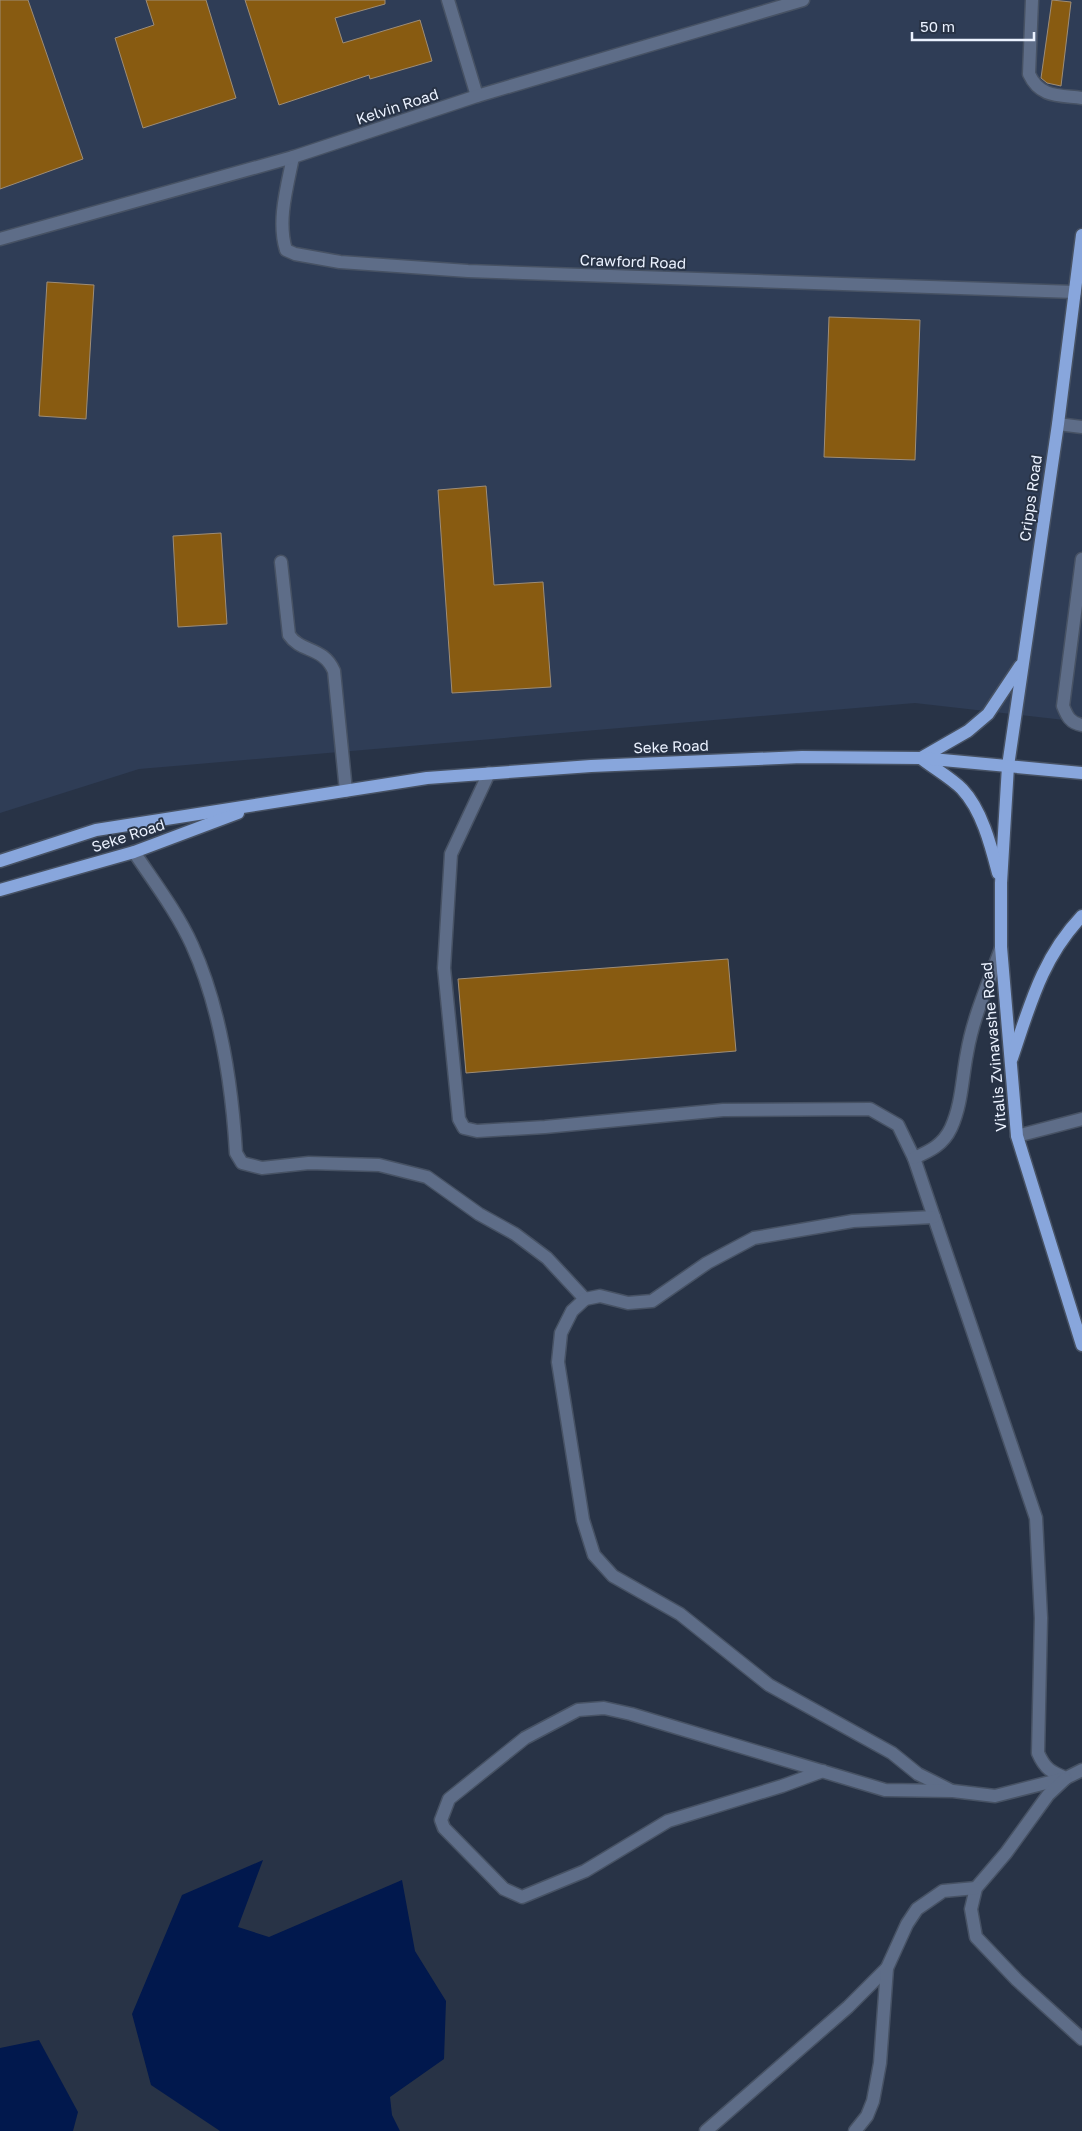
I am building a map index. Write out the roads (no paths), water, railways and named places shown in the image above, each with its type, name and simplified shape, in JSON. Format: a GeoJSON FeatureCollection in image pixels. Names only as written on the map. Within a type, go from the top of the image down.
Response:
{"type":"FeatureCollection","features":[{"type":"Feature","properties":{"kind":"main road","name":"Cripps Road"},"geometry":{"type":"LineString","coordinates":[[1008,766],[1058,424],[1082,235]]}},
{"type":"Feature","properties":{"kind":"main road"},"geometry":{"type":"LineString","coordinates":[[1001,883],[989,840],[974,808],[962,790],[921,758],[968,731],[988,714],[1023,662]]}},
{"type":"Feature","properties":{"kind":"main road","name":"Seke Road"},"geometry":{"type":"LineString","coordinates":[[0,861],[96,830],[427,778],[591,766],[802,757],[921,758],[1082,774]]}},
{"type":"Feature","properties":{"kind":"main road","name":"Vitalis Zvinavashe Road"},"geometry":{"type":"LineString","coordinates":[[1008,766],[1001,883],[1001,947],[1017,1136],[1082,1345]]}},
{"type":"Feature","properties":{"kind":"main road","name":"Seke Road"},"geometry":{"type":"LineString","coordinates":[[0,890],[134,852],[264,804]]}},
{"type":"Feature","properties":{"kind":"main road"},"geometry":{"type":"LineString","coordinates":[[1010,1066],[1040,977],[1063,936],[1082,916]]}},
{"type":"Feature","properties":{"kind":"street"},"geometry":{"type":"LineString","coordinates":[[448,0],[477,96]]}},
{"type":"Feature","properties":{"kind":"street","name":"Kelvin Road"},"geometry":{"type":"LineString","coordinates":[[0,239],[293,157],[477,96],[803,0]]}},
{"type":"Feature","properties":{"kind":"street"},"geometry":{"type":"LineString","coordinates":[[1032,0],[1029,74],[1034,85],[1045,93],[1082,98]]}},
{"type":"Feature","properties":{"kind":"street","name":"Crawford Road"},"geometry":{"type":"LineString","coordinates":[[293,157],[282,226],[283,240],[286,250],[313,258],[360,264],[468,271],[1075,292]]}},
{"type":"Feature","properties":{"kind":"street"},"geometry":{"type":"LineString","coordinates":[[1058,424],[1082,427]]}},
{"type":"Feature","properties":{"kind":"street"},"geometry":{"type":"LineString","coordinates":[[1082,559],[1063,706],[1067,716],[1075,724],[1082,724]]}},
{"type":"Feature","properties":{"kind":"street"},"geometry":{"type":"LineString","coordinates":[[281,562],[289,635],[296,642],[324,656],[334,671],[346,791]]}},
{"type":"Feature","properties":{"kind":"street"},"geometry":{"type":"LineString","coordinates":[[489,774],[451,854],[444,968],[459,1119],[464,1128],[477,1131],[545,1127],[723,1110],[870,1109],[898,1125],[914,1158],[1036,1518],[1041,1618],[1038,1754],[1044,1767],[1066,1778]]}},
{"type":"Feature","properties":{"kind":"street"},"geometry":{"type":"LineString","coordinates":[[134,852],[168,902],[192,945],[206,982],[230,1078],[236,1153],[242,1163],[262,1168],[309,1163],[379,1165],[427,1178],[479,1214],[515,1234],[547,1258],[585,1299]]}},
{"type":"Feature","properties":{"kind":"street"},"geometry":{"type":"LineString","coordinates":[[914,1158],[939,1146],[951,1129],[960,1098],[967,1052],[974,1024],[1001,947]]}},
{"type":"Feature","properties":{"kind":"street"},"geometry":{"type":"LineString","coordinates":[[1017,1136],[1082,1119]]}},
{"type":"Feature","properties":{"kind":"street"},"geometry":{"type":"LineString","coordinates":[[934,1217],[853,1220],[754,1238],[707,1263],[652,1301],[628,1303],[600,1296],[585,1299],[572,1310],[561,1333],[558,1362],[583,1520],[594,1555],[613,1576],[680,1614],[769,1685],[885,1749],[918,1774],[953,1792]]}},
{"type":"Feature","properties":{"kind":"street"},"geometry":{"type":"LineString","coordinates":[[823,1771],[782,1786],[668,1821],[585,1871],[522,1897],[504,1889],[444,1828],[441,1820],[449,1799],[525,1738],[578,1710],[604,1708],[631,1714],[823,1771],[885,1790],[953,1792],[995,1796],[1066,1778],[1082,1770]]}},
{"type":"Feature","properties":{"kind":"street"},"geometry":{"type":"LineString","coordinates":[[1066,1778],[1048,1795],[1012,1845],[976,1888],[971,1909],[976,1937],[1017,1980],[1082,2039]]}},
{"type":"Feature","properties":{"kind":"street"},"geometry":{"type":"LineString","coordinates":[[855,2131],[867,2116],[873,2101],[878,2072],[887,1968],[907,1924],[918,1909],[943,1891],[976,1888]]}},
{"type":"Feature","properties":{"kind":"street"},"geometry":{"type":"LineString","coordinates":[[706,2131],[848,2007],[887,1968]]}},
{"type":"Feature","properties":{"kind":"water"},"geometry":{"type":"Polygon","coordinates":[[[263,1860],[238,1927],[269,1937],[402,1880],[415,1951],[446,2001],[444,2059],[390,2097],[392,2115],[400,2131],[220,2131],[151,2085],[132,2014],[182,1895],[263,1860]]]}},
{"type":"Feature","properties":{"kind":"water"},"geometry":{"type":"Polygon","coordinates":[[[39,2040],[78,2112],[73,2131],[0,2131],[0,2048],[39,2040]]]}}]}
